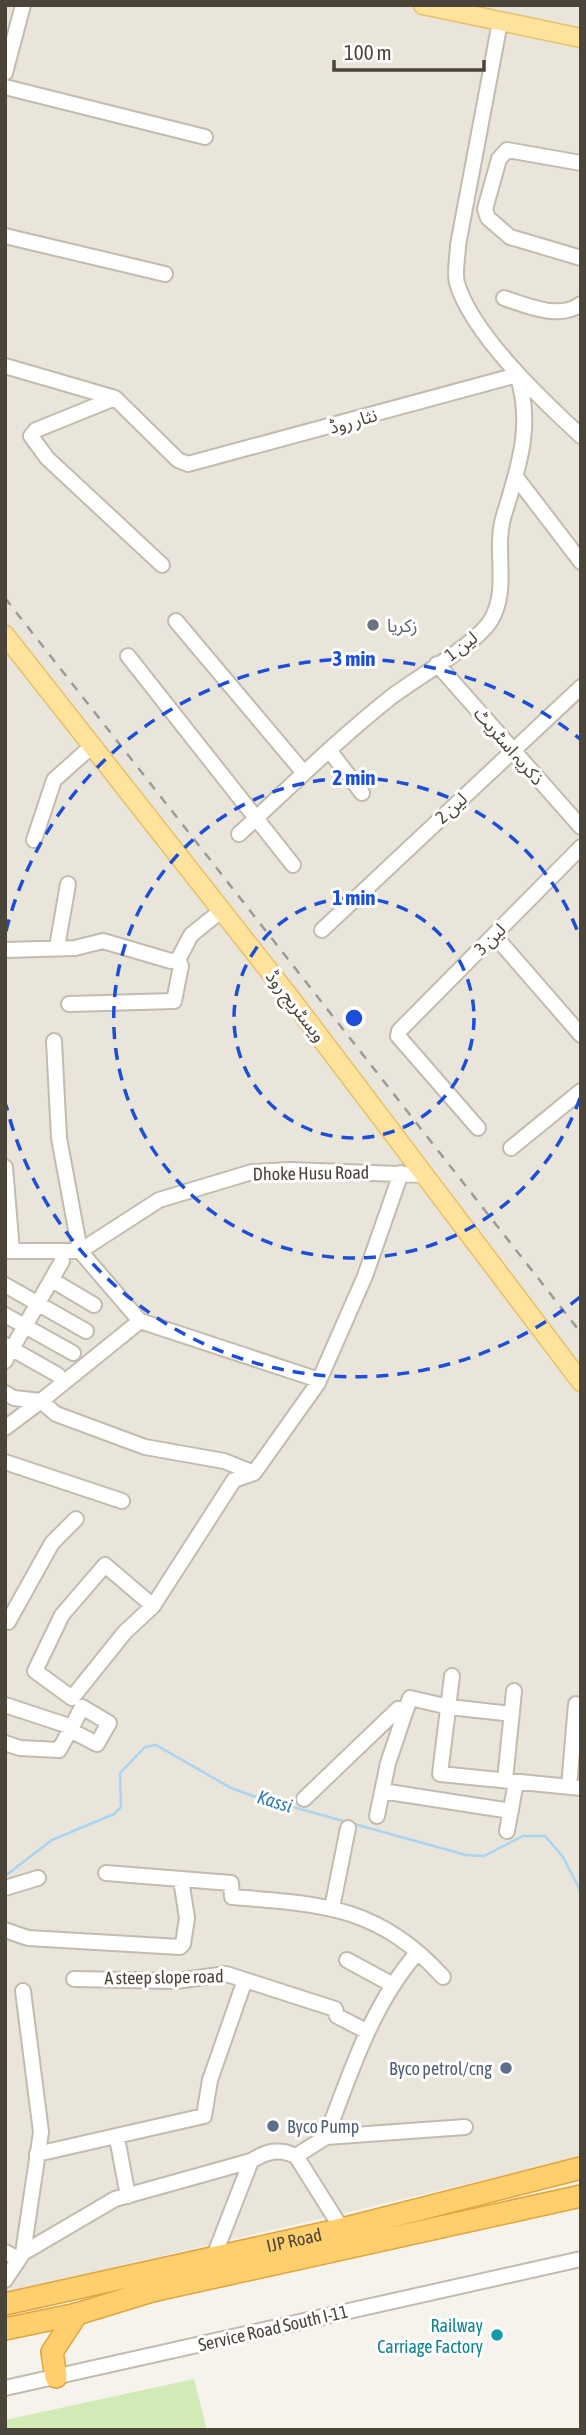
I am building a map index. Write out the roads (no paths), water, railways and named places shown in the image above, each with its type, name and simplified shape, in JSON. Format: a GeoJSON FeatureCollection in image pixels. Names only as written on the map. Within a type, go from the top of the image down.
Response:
{"type":"FeatureCollection","features":[{"type":"Feature","properties":{"kind":"highway","name":"IJP Road"},"geometry":{"type":"LineString","coordinates":[[5,2304],[342,2229],[581,2168]]}},
{"type":"Feature","properties":{"kind":"highway"},"geometry":{"type":"LineString","coordinates":[[532,2181],[536,2206]]}},
{"type":"Feature","properties":{"kind":"highway","name":"IJP Road"},"geometry":{"type":"LineString","coordinates":[[11,2328],[77,2314],[152,2291],[581,2196]]}},
{"type":"Feature","properties":{"kind":"highway"},"geometry":{"type":"LineString","coordinates":[[56,2377],[52,2352],[77,2314]]}},
{"type":"Feature","properties":{"kind":"highway"},"geometry":{"type":"LineString","coordinates":[[11,2328],[52,2352]]}},
{"type":"Feature","properties":{"kind":"main road"},"geometry":{"type":"LineString","coordinates":[[423,5],[581,38]]}},
{"type":"Feature","properties":{"kind":"main road","name":"ویسٹریج روڈ"},"geometry":{"type":"LineString","coordinates":[[5,635],[222,910],[581,1382]]}},
{"type":"Feature","properties":{"kind":"street"},"geometry":{"type":"LineString","coordinates":[[5,73],[23,5]]}},
{"type":"Feature","properties":{"kind":"street"},"geometry":{"type":"LineString","coordinates":[[500,22],[458,245],[456,281],[472,314],[517,375],[581,436]]}},
{"type":"Feature","properties":{"kind":"street"},"geometry":{"type":"LineString","coordinates":[[5,87],[205,137]]}},
{"type":"Feature","properties":{"kind":"street"},"geometry":{"type":"LineString","coordinates":[[580,161],[506,150],[499,159],[485,209],[488,218],[510,237],[581,258]]}},
{"type":"Feature","properties":{"kind":"street"},"geometry":{"type":"LineString","coordinates":[[5,236],[165,274]]}},
{"type":"Feature","properties":{"kind":"street"},"geometry":{"type":"LineString","coordinates":[[505,298],[557,312],[567,312],[581,304]]}},
{"type":"Feature","properties":{"kind":"street"},"geometry":{"type":"LineString","coordinates":[[5,366],[115,398]]}},
{"type":"Feature","properties":{"kind":"street","name":"نثار روڈ"},"geometry":{"type":"LineString","coordinates":[[115,398],[178,460],[188,464],[517,375]]}},
{"type":"Feature","properties":{"kind":"street","name":"لین 1"},"geometry":{"type":"LineString","coordinates":[[239,834],[329,750],[490,622],[500,589],[500,527],[516,477],[526,414],[517,375]]}},
{"type":"Feature","properties":{"kind":"street"},"geometry":{"type":"LineString","coordinates":[[115,398],[36,430],[31,436],[47,458],[162,565]]}},
{"type":"Feature","properties":{"kind":"street"},"geometry":{"type":"LineString","coordinates":[[516,477],[581,562]]}},
{"type":"Feature","properties":{"kind":"street"},"geometry":{"type":"LineString","coordinates":[[176,621],[304,773]]}},
{"type":"Feature","properties":{"kind":"street"},"geometry":{"type":"LineString","coordinates":[[128,656],[293,865]]}},
{"type":"Feature","properties":{"kind":"street","name":"ذکریہ اسٹریٹ"},"geometry":{"type":"LineString","coordinates":[[437,664],[581,827]]}},
{"type":"Feature","properties":{"kind":"street","name":"لین 2"},"geometry":{"type":"LineString","coordinates":[[322,930],[581,687]]}},
{"type":"Feature","properties":{"kind":"street"},"geometry":{"type":"LineString","coordinates":[[34,840],[54,780],[93,745]]}},
{"type":"Feature","properties":{"kind":"street"},"geometry":{"type":"LineString","coordinates":[[329,750],[362,793]]}},
{"type":"Feature","properties":{"kind":"street","name":"لین 3"},"geometry":{"type":"LineString","coordinates":[[478,1128],[398,1036],[399,1031],[581,847]]}},
{"type":"Feature","properties":{"kind":"street"},"geometry":{"type":"LineString","coordinates":[[57,947],[68,884]]}},
{"type":"Feature","properties":{"kind":"street"},"geometry":{"type":"LineString","coordinates":[[178,960],[191,935],[222,910]]}},
{"type":"Feature","properties":{"kind":"street"},"geometry":{"type":"LineString","coordinates":[[494,935],[581,1035]]}},
{"type":"Feature","properties":{"kind":"street"},"geometry":{"type":"LineString","coordinates":[[5,950],[75,948],[103,941],[171,961],[178,960]]}},
{"type":"Feature","properties":{"kind":"street"},"geometry":{"type":"LineString","coordinates":[[69,1004],[174,1001],[181,966],[178,960]]}},
{"type":"Feature","properties":{"kind":"street"},"geometry":{"type":"LineString","coordinates":[[54,1041],[59,1138],[80,1251],[140,1321],[319,1380]]}},
{"type":"Feature","properties":{"kind":"street"},"geometry":{"type":"LineString","coordinates":[[511,1148],[581,1091]]}},
{"type":"Feature","properties":{"kind":"street"},"geometry":{"type":"LineString","coordinates":[[5,1167],[9,1251],[80,1251]]}},
{"type":"Feature","properties":{"kind":"street","name":"Dhoke Husu Road"},"geometry":{"type":"LineString","coordinates":[[80,1251],[159,1200],[252,1172],[426,1175]]}},
{"type":"Feature","properties":{"kind":"street"},"geometry":{"type":"LineString","coordinates":[[153,1606],[105,1565],[62,1615],[35,1671],[72,1698],[125,1632],[153,1606],[234,1480],[254,1473],[319,1380],[365,1276],[401,1173]]}},
{"type":"Feature","properties":{"kind":"street"},"geometry":{"type":"LineString","coordinates":[[58,1375],[8,1352],[62,1261]]}},
{"type":"Feature","properties":{"kind":"street"},"geometry":{"type":"LineString","coordinates":[[52,1280],[94,1305]]}},
{"type":"Feature","properties":{"kind":"street"},"geometry":{"type":"LineString","coordinates":[[5,1285],[86,1331]]}},
{"type":"Feature","properties":{"kind":"street"},"geometry":{"type":"LineString","coordinates":[[5,1315],[73,1353]]}},
{"type":"Feature","properties":{"kind":"street"},"geometry":{"type":"LineString","coordinates":[[5,1428],[140,1321]]}},
{"type":"Feature","properties":{"kind":"street"},"geometry":{"type":"LineString","coordinates":[[5,1393],[14,1398],[41,1401],[55,1414],[145,1447],[224,1461],[254,1473]]}},
{"type":"Feature","properties":{"kind":"street"},"geometry":{"type":"LineString","coordinates":[[5,1462],[122,1501]]}},
{"type":"Feature","properties":{"kind":"street"},"geometry":{"type":"LineString","coordinates":[[6,1625],[52,1543],[76,1519]]}},
{"type":"Feature","properties":{"kind":"street"},"geometry":{"type":"LineString","coordinates":[[434,1799],[440,1774],[452,1676]]}},
{"type":"Feature","properties":{"kind":"street"},"geometry":{"type":"LineString","coordinates":[[507,1831],[511,1811],[514,1691]]}},
{"type":"Feature","properties":{"kind":"street"},"geometry":{"type":"LineString","coordinates":[[377,1816],[410,1699],[449,1707],[512,1714]]}},
{"type":"Feature","properties":{"kind":"street"},"geometry":{"type":"LineString","coordinates":[[440,1774],[575,1788],[576,1704]]}},
{"type":"Feature","properties":{"kind":"street"},"geometry":{"type":"LineString","coordinates":[[5,1706],[71,1728],[59,1750],[20,1748],[5,1743]]}},
{"type":"Feature","properties":{"kind":"street"},"geometry":{"type":"LineString","coordinates":[[304,1799],[398,1709],[407,1708]]}},
{"type":"Feature","properties":{"kind":"street"},"geometry":{"type":"LineString","coordinates":[[382,1791],[511,1811]]}},
{"type":"Feature","properties":{"kind":"street"},"geometry":{"type":"LineString","coordinates":[[332,1908],[348,1828]]}},
{"type":"Feature","properties":{"kind":"street"},"geometry":{"type":"LineString","coordinates":[[106,1873],[230,1883],[232,1898],[332,1908],[379,1923],[443,1977]]}},
{"type":"Feature","properties":{"kind":"street"},"geometry":{"type":"LineString","coordinates":[[5,1888],[38,1878]]}},
{"type":"Feature","properties":{"kind":"street"},"geometry":{"type":"LineString","coordinates":[[5,1930],[28,1938],[180,1947],[183,1944],[187,1918],[181,1880]]}},
{"type":"Feature","properties":{"kind":"street"},"geometry":{"type":"LineString","coordinates":[[326,2137],[366,2032],[391,1984],[417,1953]]}},
{"type":"Feature","properties":{"kind":"street"},"geometry":{"type":"LineString","coordinates":[[347,1960],[391,1984]]}},
{"type":"Feature","properties":{"kind":"street","name":"A steep slope road"},"geometry":{"type":"LineString","coordinates":[[74,1979],[176,1980],[226,1974],[244,1983],[335,2009],[338,2016],[366,2032]]}},
{"type":"Feature","properties":{"kind":"street"},"geometry":{"type":"LineString","coordinates":[[37,2154],[117,2138],[204,2116],[210,2080],[244,1983]]}},
{"type":"Feature","properties":{"kind":"street"},"geometry":{"type":"LineString","coordinates":[[5,2280],[21,2256],[41,2132],[23,1991]]}},
{"type":"Feature","properties":{"kind":"street"},"geometry":{"type":"LineString","coordinates":[[296,2155],[326,2137],[465,2127]]}},
{"type":"Feature","properties":{"kind":"street"},"geometry":{"type":"LineString","coordinates":[[117,2138],[128,2196]]}},
{"type":"Feature","properties":{"kind":"street"},"geometry":{"type":"LineString","coordinates":[[5,2252],[21,2256],[115,2199],[251,2161],[264,2152],[284,2150],[296,2155],[342,2229]]}},
{"type":"Feature","properties":{"kind":"street"},"geometry":{"type":"LineString","coordinates":[[214,2256],[251,2161]]}},
{"type":"Feature","properties":{"kind":"street","name":"Service Road South I-11"},"geometry":{"type":"LineString","coordinates":[[5,2388],[581,2259]]}},
{"type":"Feature","properties":{"kind":"waterway","name":"Kassi"},"geometry":{"type":"LineString","coordinates":[[5,1876],[52,1840],[114,1814],[121,1807],[120,1773],[145,1747],[156,1745],[231,1788],[253,1796],[466,1855],[484,1856],[523,1836],[545,1836],[563,1857],[581,1892]]}},
{"type":"Feature","properties":{"kind":"railway"},"geometry":{"type":"LineString","coordinates":[[5,598],[581,1333]]}},
{"type":"Feature","properties":{"kind":"place","name":"زکریا"},"geometry":{"type":"Point","coordinates":[373,625]}},
{"type":"Feature","properties":{"kind":"place","name":"Byco petrol/cng"},"geometry":{"type":"Point","coordinates":[506,2068]}},
{"type":"Feature","properties":{"kind":"place","name":"Byco Pump"},"geometry":{"type":"Point","coordinates":[273,2126]}},
{"type":"Feature","properties":{"kind":"place","name":"Railway Carriage Factory"},"geometry":{"type":"Point","coordinates":[497,2335]}}]}
